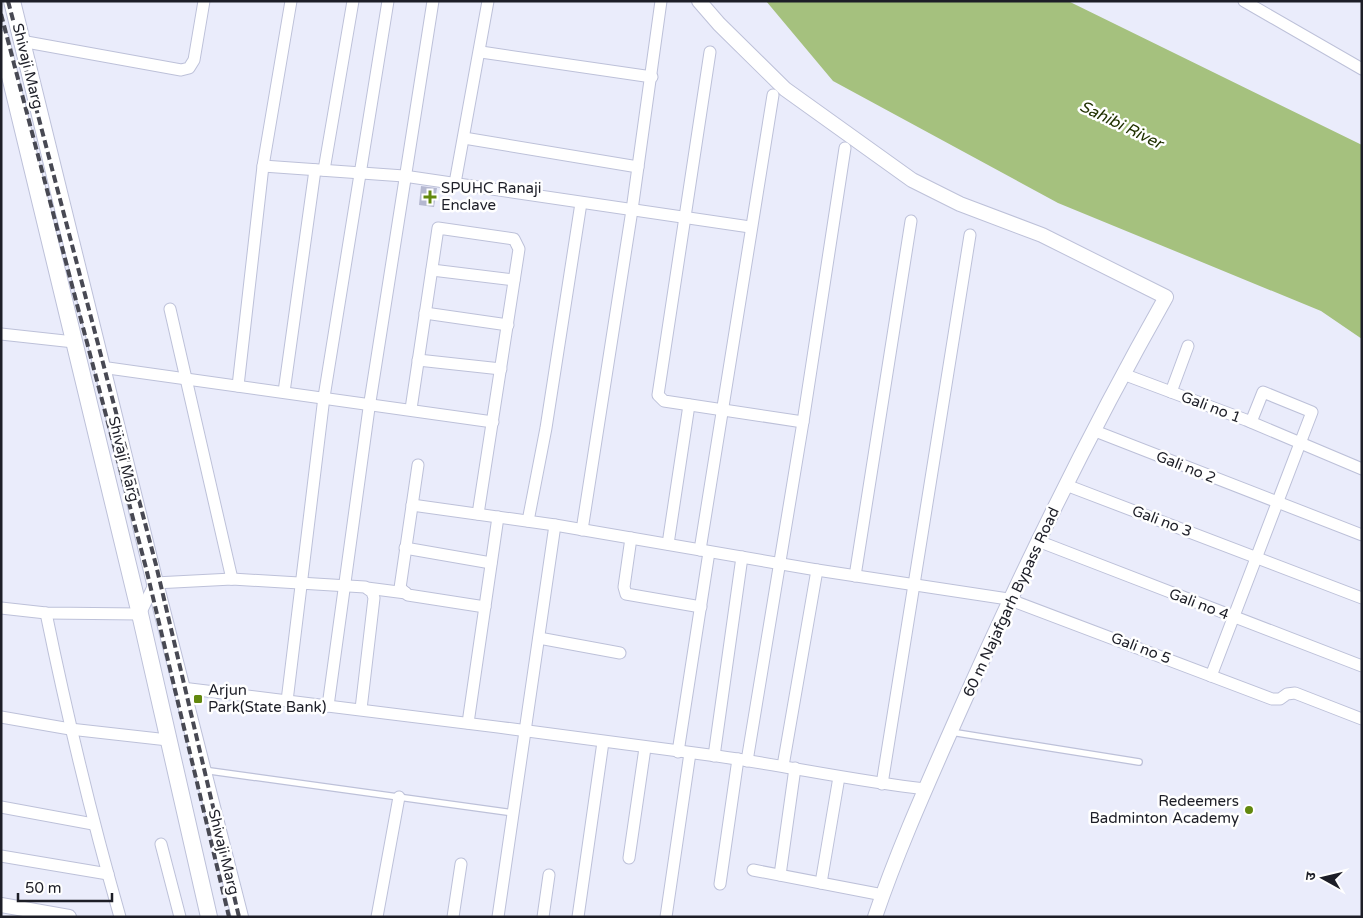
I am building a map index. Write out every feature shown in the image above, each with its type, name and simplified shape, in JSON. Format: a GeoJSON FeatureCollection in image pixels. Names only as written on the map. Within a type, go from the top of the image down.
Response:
{"type":"FeatureCollection","features":[{"type":"Feature","properties":{"kind":"main road","name":"Shivaji Marg"},"geometry":{"type":"LineString","coordinates":[[12,1],[101,367],[240,917]]}},
{"type":"Feature","properties":{"kind":"main road","name":"Shivaji Marg"},"geometry":{"type":"LineString","coordinates":[[1,40],[3,58],[140,614],[209,917]]}},
{"type":"Feature","properties":{"kind":"street"},"geometry":{"type":"LineString","coordinates":[[21,41],[181,70],[189,68],[194,60],[204,1]]}},
{"type":"Feature","properties":{"kind":"street"},"geometry":{"type":"LineString","coordinates":[[238,386],[263,166],[291,1]]}},
{"type":"Feature","properties":{"kind":"street"},"geometry":{"type":"LineString","coordinates":[[284,392],[320,170],[353,1]]}},
{"type":"Feature","properties":{"kind":"street"},"geometry":{"type":"LineString","coordinates":[[287,701],[324,397],[388,1]]}},
{"type":"Feature","properties":{"kind":"street"},"geometry":{"type":"LineString","coordinates":[[328,706],[346,587],[369,404],[433,1]]}},
{"type":"Feature","properties":{"kind":"street"},"geometry":{"type":"LineString","coordinates":[[455,183],[488,1]]}},
{"type":"Feature","properties":{"kind":"street"},"geometry":{"type":"LineString","coordinates":[[582,530],[632,210],[662,1]]}},
{"type":"Feature","properties":{"kind":"street","name":"60 m Najafgarh Bypass Road"},"geometry":{"type":"LineString","coordinates":[[699,1],[719,24],[785,89],[912,180],[960,204],[1042,235],[1166,297],[1123,374],[1008,599],[926,789],[875,917]]}},
{"type":"Feature","properties":{"kind":"street"},"geometry":{"type":"LineString","coordinates":[[1244,1],[1362,69]]}},
{"type":"Feature","properties":{"kind":"street"},"geometry":{"type":"LineString","coordinates":[[480,52],[652,77]]}},
{"type":"Feature","properties":{"kind":"street"},"geometry":{"type":"LineString","coordinates":[[710,52],[658,395],[664,401],[803,422]]}},
{"type":"Feature","properties":{"kind":"street"},"geometry":{"type":"LineString","coordinates":[[678,752],[701,607],[705,551],[721,410],[773,96]]}},
{"type":"Feature","properties":{"kind":"street"},"geometry":{"type":"LineString","coordinates":[[464,138],[638,167]]}},
{"type":"Feature","properties":{"kind":"street"},"geometry":{"type":"LineString","coordinates":[[720,884],[779,564],[845,148]]}},
{"type":"Feature","properties":{"kind":"street"},"geometry":{"type":"LineString","coordinates":[[263,166],[404,176],[750,227]]}},
{"type":"Feature","properties":{"kind":"street"},"geometry":{"type":"LineString","coordinates":[[528,521],[546,428],[581,203]]}},
{"type":"Feature","properties":{"kind":"street"},"geometry":{"type":"LineString","coordinates":[[854,576],[911,221]]}},
{"type":"Feature","properties":{"kind":"street"},"geometry":{"type":"LineString","coordinates":[[411,409],[438,228],[514,239],[519,249],[478,514]]}},
{"type":"Feature","properties":{"kind":"street"},"geometry":{"type":"LineString","coordinates":[[882,784],[970,235]]}},
{"type":"Feature","properties":{"kind":"street"},"geometry":{"type":"LineString","coordinates":[[432,270],[514,280]]}},
{"type":"Feature","properties":{"kind":"street"},"geometry":{"type":"LineString","coordinates":[[170,309],[232,579]]}},
{"type":"Feature","properties":{"kind":"street"},"geometry":{"type":"LineString","coordinates":[[425,313],[508,325]]}},
{"type":"Feature","properties":{"kind":"street"},"geometry":{"type":"LineString","coordinates":[[1,334],[74,342]]}},
{"type":"Feature","properties":{"kind":"street","name":"Gali no 1"},"geometry":{"type":"LineString","coordinates":[[1171,392],[1188,346]]}},
{"type":"Feature","properties":{"kind":"street"},"geometry":{"type":"LineString","coordinates":[[418,360],[501,369]]}},
{"type":"Feature","properties":{"kind":"street"},"geometry":{"type":"LineString","coordinates":[[101,367],[493,422]]}},
{"type":"Feature","properties":{"kind":"street","name":"Gali no 1"},"geometry":{"type":"LineString","coordinates":[[1123,374],[1251,422],[1362,469]]}},
{"type":"Feature","properties":{"kind":"street"},"geometry":{"type":"LineString","coordinates":[[1211,676],[1312,412],[1263,392],[1251,422]]}},
{"type":"Feature","properties":{"kind":"street"},"geometry":{"type":"LineString","coordinates":[[668,544],[689,405]]}},
{"type":"Feature","properties":{"kind":"street","name":"Gali no 2"},"geometry":{"type":"LineString","coordinates":[[1095,431],[1362,535]]}},
{"type":"Feature","properties":{"kind":"street"},"geometry":{"type":"LineString","coordinates":[[406,593],[400,588],[400,582],[418,465]]}},
{"type":"Feature","properties":{"kind":"street","name":"Gali no 3"},"geometry":{"type":"LineString","coordinates":[[1066,485],[1362,598]]}},
{"type":"Feature","properties":{"kind":"street","name":"Gali no 5"},"geometry":{"type":"LineString","coordinates":[[412,505],[554,525],[779,564],[1008,599],[1272,699],[1280,699],[1286,694],[1295,694],[1362,719]]}},
{"type":"Feature","properties":{"kind":"street"},"geometry":{"type":"LineString","coordinates":[[468,722],[498,517]]}},
{"type":"Feature","properties":{"kind":"street"},"geometry":{"type":"LineString","coordinates":[[498,917],[554,525]]}},
{"type":"Feature","properties":{"kind":"street"},"geometry":{"type":"LineString","coordinates":[[631,538],[624,586],[626,594],[701,607]]}},
{"type":"Feature","properties":{"kind":"street","name":"Gali no 4"},"geometry":{"type":"LineString","coordinates":[[1038,541],[1362,666]]}},
{"type":"Feature","properties":{"kind":"street"},"geometry":{"type":"LineString","coordinates":[[405,548],[491,563]]}},
{"type":"Feature","properties":{"kind":"street"},"geometry":{"type":"LineString","coordinates":[[714,756],[742,557]]}},
{"type":"Feature","properties":{"kind":"street"},"geometry":{"type":"LineString","coordinates":[[783,766],[817,570]]}},
{"type":"Feature","properties":{"kind":"street"},"geometry":{"type":"LineString","coordinates":[[1,608],[46,613],[140,614],[155,583],[232,579],[302,582],[367,588],[485,607]]}},
{"type":"Feature","properties":{"kind":"street"},"geometry":{"type":"LineString","coordinates":[[360,709],[374,598],[372,592],[367,588]]}},
{"type":"Feature","properties":{"kind":"street"},"geometry":{"type":"LineString","coordinates":[[46,613],[70,729],[93,824],[120,917]]}},
{"type":"Feature","properties":{"kind":"street"},"geometry":{"type":"LineString","coordinates":[[539,638],[620,653]]}},
{"type":"Feature","properties":{"kind":"street"},"geometry":{"type":"LineString","coordinates":[[182,688],[468,722],[742,760],[882,784],[926,789]]}},
{"type":"Feature","properties":{"kind":"street"},"geometry":{"type":"LineString","coordinates":[[1,717],[70,729],[168,740]]}},
{"type":"Feature","properties":{"kind":"street"},"geometry":{"type":"LineString","coordinates":[[578,917],[603,742]]}},
{"type":"Feature","properties":{"kind":"street"},"geometry":{"type":"LineString","coordinates":[[629,858],[645,748]]}},
{"type":"Feature","properties":{"kind":"street"},"geometry":{"type":"LineString","coordinates":[[666,917],[690,753]]}},
{"type":"Feature","properties":{"kind":"street"},"geometry":{"type":"LineString","coordinates":[[780,875],[796,768]]}},
{"type":"Feature","properties":{"kind":"street"},"geometry":{"type":"LineString","coordinates":[[821,883],[839,777]]}},
{"type":"Feature","properties":{"kind":"street"},"geometry":{"type":"LineString","coordinates":[[376,917],[399,797]]}},
{"type":"Feature","properties":{"kind":"street"},"geometry":{"type":"LineString","coordinates":[[1,807],[93,824]]}},
{"type":"Feature","properties":{"kind":"street"},"geometry":{"type":"LineString","coordinates":[[161,844],[180,917]]}},
{"type":"Feature","properties":{"kind":"street"},"geometry":{"type":"LineString","coordinates":[[1,856],[108,874]]}},
{"type":"Feature","properties":{"kind":"street"},"geometry":{"type":"LineString","coordinates":[[453,917],[462,864]]}},
{"type":"Feature","properties":{"kind":"street"},"geometry":{"type":"LineString","coordinates":[[753,870],[883,895]]}},
{"type":"Feature","properties":{"kind":"street"},"geometry":{"type":"LineString","coordinates":[[543,917],[549,875]]}},
{"type":"Feature","properties":{"kind":"street"},"geometry":{"type":"LineString","coordinates":[[1,905],[24,913],[63,916]]}},
{"type":"Feature","properties":{"kind":"lane"},"geometry":{"type":"LineString","coordinates":[[951,732],[1139,762]]}},
{"type":"Feature","properties":{"kind":"lane"},"geometry":{"type":"LineString","coordinates":[[202,770],[513,813]]}},
{"type":"Feature","properties":{"kind":"water","name":"Sahibi River"},"geometry":{"type":"Polygon","coordinates":[[[766,1],[1068,1],[1362,145],[1362,339],[1321,311],[1058,203],[833,81],[766,1]]]}},
{"type":"Feature","properties":{"kind":"building"},"geometry":{"type":"Polygon","coordinates":[[[421,186],[437,188],[434,207],[419,205],[421,186]]]}},
{"type":"Feature","properties":{"kind":"railway"},"geometry":{"type":"LineString","coordinates":[[8,1],[156,565],[239,917]]}},
{"type":"Feature","properties":{"kind":"railway"},"geometry":{"type":"LineString","coordinates":[[1,14],[146,568],[229,917]]}},
{"type":"Feature","properties":{"kind":"place","name":"SPUHC Ranaji Enclave"},"geometry":{"type":"Point","coordinates":[430,197]}},
{"type":"Feature","properties":{"kind":"place","name":"Arjun Park(State Bank)"},"geometry":{"type":"Point","coordinates":[198,699]}},
{"type":"Feature","properties":{"kind":"place","name":"Redeemers Badminton Academy"},"geometry":{"type":"Point","coordinates":[1249,810]}}]}
